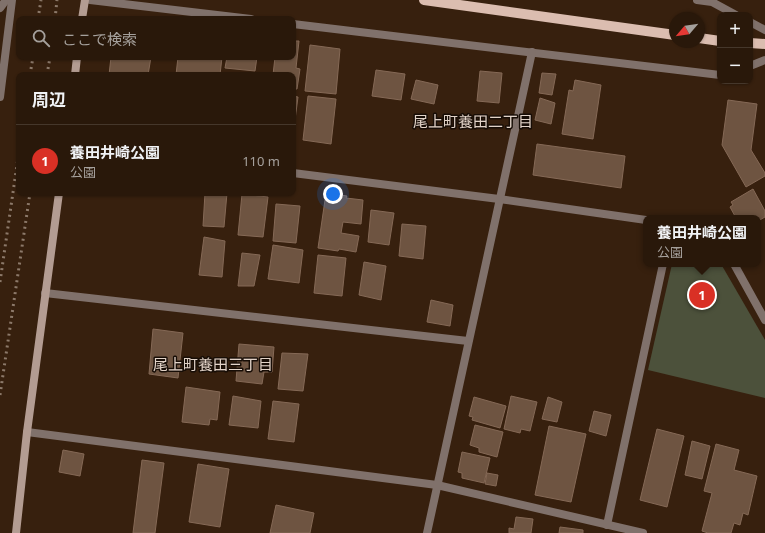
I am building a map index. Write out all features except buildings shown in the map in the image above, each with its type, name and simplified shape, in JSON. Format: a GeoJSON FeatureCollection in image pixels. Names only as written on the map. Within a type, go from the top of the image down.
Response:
{"type":"FeatureCollection","features":[{"type":"Feature","properties":{"kind":"main road"},"geometry":{"type":"LineString","coordinates":[[424,0],[669,34]]}},
{"type":"Feature","properties":{"kind":"main road"},"geometry":{"type":"LineString","coordinates":[[705,39],[717,41]]}},
{"type":"Feature","properties":{"kind":"main road"},"geometry":{"type":"LineString","coordinates":[[753,44],[765,44]]}},
{"type":"Feature","properties":{"kind":"street"},"geometry":{"type":"LineString","coordinates":[[0,8],[6,0]]}},
{"type":"Feature","properties":{"kind":"street"},"geometry":{"type":"LineString","coordinates":[[0,97],[12,0]]}},
{"type":"Feature","properties":{"kind":"street"},"geometry":{"type":"LineString","coordinates":[[82,16],[85,0]]}},
{"type":"Feature","properties":{"kind":"street"},"geometry":{"type":"LineString","coordinates":[[90,0],[226,16]]}},
{"type":"Feature","properties":{"kind":"street"},"geometry":{"type":"LineString","coordinates":[[697,0],[712,2],[730,12]]}},
{"type":"Feature","properties":{"kind":"street"},"geometry":{"type":"LineString","coordinates":[[296,24],[717,75]]}},
{"type":"Feature","properties":{"kind":"street"},"geometry":{"type":"LineString","coordinates":[[753,24],[765,30]]}},
{"type":"Feature","properties":{"kind":"street"},"geometry":{"type":"LineString","coordinates":[[427,533],[532,52]]}},
{"type":"Feature","properties":{"kind":"street"},"geometry":{"type":"LineString","coordinates":[[75,72],[77,60]]}},
{"type":"Feature","properties":{"kind":"street"},"geometry":{"type":"LineString","coordinates":[[753,65],[765,60]]}},
{"type":"Feature","properties":{"kind":"street"},"geometry":{"type":"LineString","coordinates":[[296,173],[643,220]]}},
{"type":"Feature","properties":{"kind":"street"},"geometry":{"type":"LineString","coordinates":[[16,533],[27,432],[59,196]]}},
{"type":"Feature","properties":{"kind":"street"},"geometry":{"type":"LineString","coordinates":[[607,525],[662,267]]}},
{"type":"Feature","properties":{"kind":"street"},"geometry":{"type":"LineString","coordinates":[[736,267],[765,320]]}},
{"type":"Feature","properties":{"kind":"street"},"geometry":{"type":"LineString","coordinates":[[45,293],[468,341]]}},
{"type":"Feature","properties":{"kind":"street"},"geometry":{"type":"LineString","coordinates":[[27,432],[437,485],[643,533]]}},
{"type":"Feature","properties":{"kind":"green space"},"geometry":{"type":"Polygon","coordinates":[[[671,267],[723,267],[765,340],[765,398],[648,370],[671,267]]]}},
{"type":"Feature","properties":{"kind":"railway"},"geometry":{"type":"LineString","coordinates":[[38,16],[41,0]]}},
{"type":"Feature","properties":{"kind":"railway"},"geometry":{"type":"LineString","coordinates":[[55,16],[57,0]]}},
{"type":"Feature","properties":{"kind":"railway"},"geometry":{"type":"LineString","coordinates":[[30,72],[32,60]]}},
{"type":"Feature","properties":{"kind":"railway"},"geometry":{"type":"LineString","coordinates":[[48,72],[50,60]]}},
{"type":"Feature","properties":{"kind":"railway"},"geometry":{"type":"LineString","coordinates":[[0,282],[16,172]]}},
{"type":"Feature","properties":{"kind":"railway"},"geometry":{"type":"LineString","coordinates":[[0,395],[30,196]]}},
{"type":"Feature","properties":{"kind":"place","name":"養田井崎公園"},"geometry":{"type":"Point","coordinates":[702,295]}},
{"type":"Feature","properties":{"kind":"district","name":"尾上町養田二丁目"},"geometry":{"type":"Point","coordinates":[473,122]}},
{"type":"Feature","properties":{"kind":"district","name":"尾上町養田三丁目"},"geometry":{"type":"Point","coordinates":[213,365]}}]}
